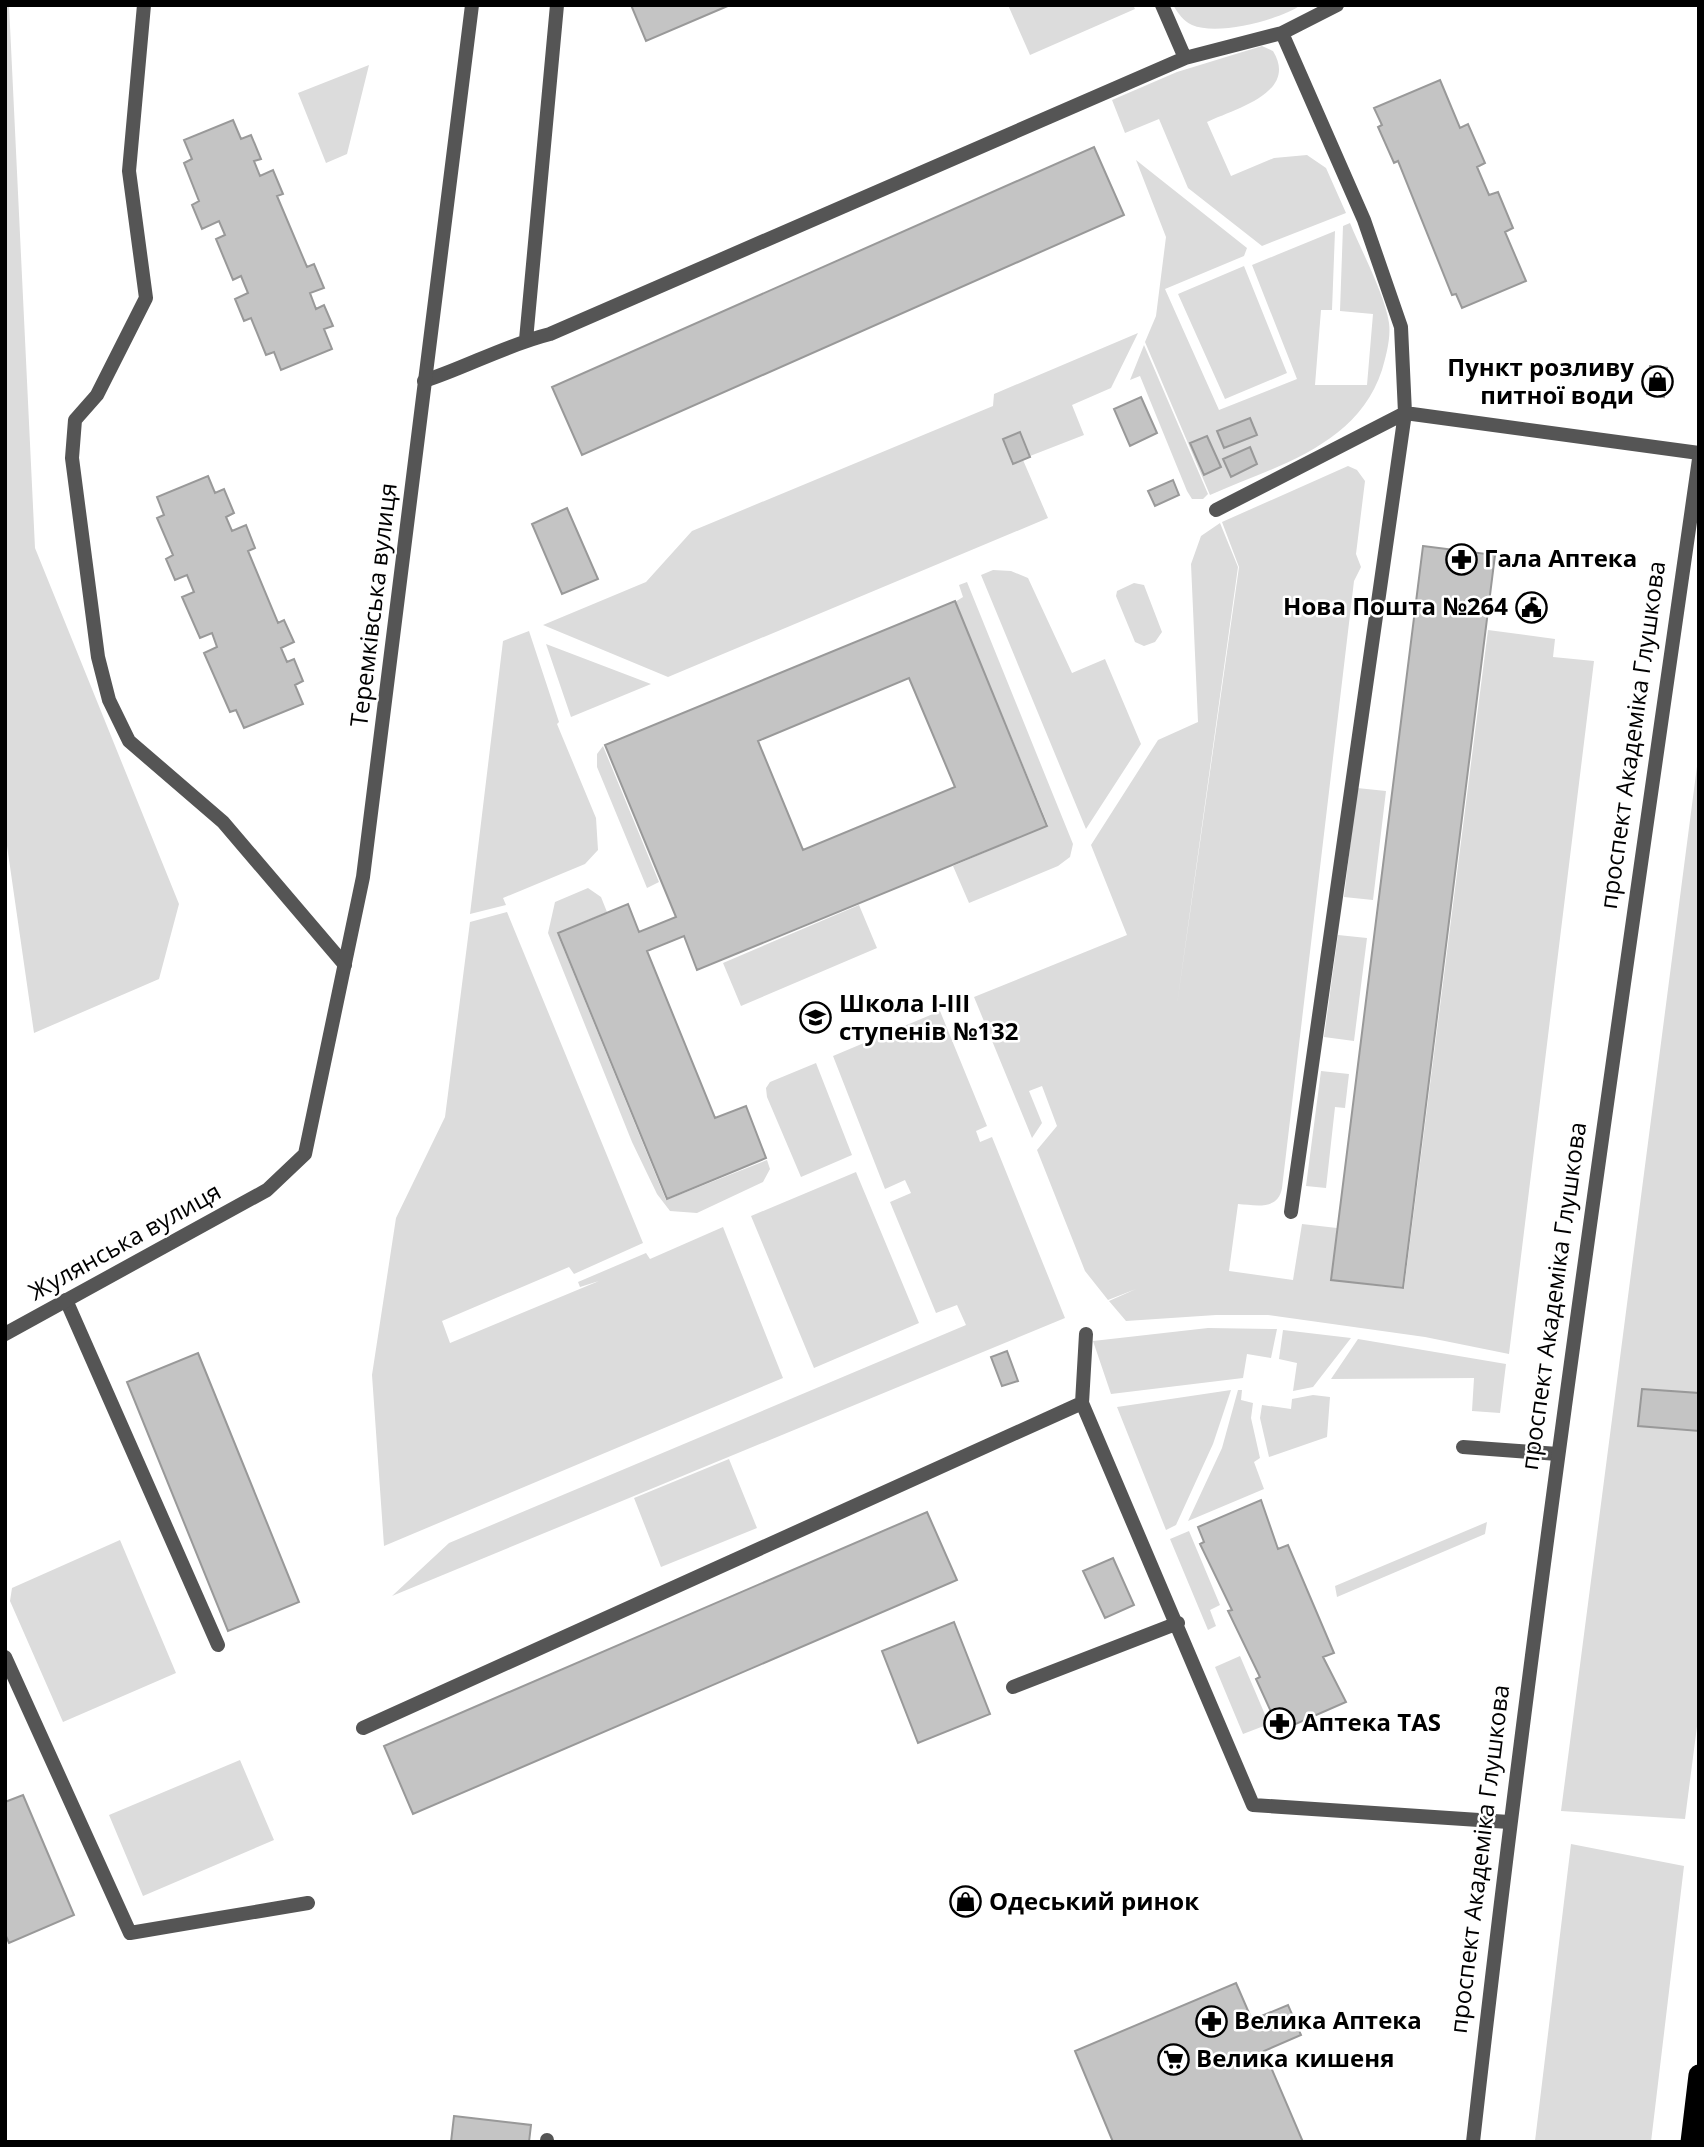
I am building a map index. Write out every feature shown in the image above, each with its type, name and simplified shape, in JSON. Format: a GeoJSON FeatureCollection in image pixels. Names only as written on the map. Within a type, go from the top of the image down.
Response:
{"type":"FeatureCollection","features":[{"type":"Feature","properties":{"kind":"highway"},"geometry":{"type":"LineString","coordinates":[[1690,2142],[1699,2075]]}},
{"type":"Feature","properties":{"kind":"street"},"geometry":{"type":"LineString","coordinates":[[144,5],[129,171],[146,298],[97,395],[75,419],[72,458],[98,657],[109,700],[130,741],[223,822],[345,965]]}},
{"type":"Feature","properties":{"kind":"street","name":"Теремківська вулиця"},"geometry":{"type":"LineString","coordinates":[[267,1190],[305,1154],[363,877],[472,5]]}},
{"type":"Feature","properties":{"kind":"street"},"geometry":{"type":"LineString","coordinates":[[526,340],[558,5]]}},
{"type":"Feature","properties":{"kind":"street"},"geometry":{"type":"LineString","coordinates":[[1162,5],[1185,58]]}},
{"type":"Feature","properties":{"kind":"street"},"geometry":{"type":"LineString","coordinates":[[424,380],[461,369],[526,340],[563,329],[1185,58],[1282,33],[1337,5]]}},
{"type":"Feature","properties":{"kind":"street"},"geometry":{"type":"LineString","coordinates":[[1282,33],[1364,220],[1401,327],[1405,413],[1291,1212]]}},
{"type":"Feature","properties":{"kind":"street"},"geometry":{"type":"LineString","coordinates":[[1216,510],[1405,413],[1699,453]]}},
{"type":"Feature","properties":{"kind":"street","name":"проспект Академіка Глушкова"},"geometry":{"type":"LineString","coordinates":[[1473,2142],[1509,1822],[1558,1454],[1699,459]]}},
{"type":"Feature","properties":{"kind":"street","name":"Жулянська вулиця"},"geometry":{"type":"LineString","coordinates":[[5,1334],[267,1190]]}},
{"type":"Feature","properties":{"kind":"street"},"geometry":{"type":"LineString","coordinates":[[66,1300],[218,1646]]}},
{"type":"Feature","properties":{"kind":"street"},"geometry":{"type":"LineString","coordinates":[[1086,1334],[1082,1403],[1178,1623],[1253,1805],[1509,1822]]}},
{"type":"Feature","properties":{"kind":"street"},"geometry":{"type":"LineString","coordinates":[[363,1728],[1082,1403]]}},
{"type":"Feature","properties":{"kind":"street"},"geometry":{"type":"LineString","coordinates":[[1464,1447],[1558,1454]]}},
{"type":"Feature","properties":{"kind":"street"},"geometry":{"type":"LineString","coordinates":[[1013,1687],[1178,1623]]}},
{"type":"Feature","properties":{"kind":"street"},"geometry":{"type":"LineString","coordinates":[[5,1657],[130,1933],[308,1903]]}},
{"type":"Feature","properties":{"kind":"shaded area"},"geometry":{"type":"Polygon","coordinates":[[[5,5],[9,5],[35,548],[179,904],[159,979],[34,1033],[5,832],[5,5]]]}},
{"type":"Feature","properties":{"kind":"shaded area"},"geometry":{"type":"Polygon","coordinates":[[[1008,5],[1133,5],[1135,9],[1030,55],[1008,5]]]}},
{"type":"Feature","properties":{"kind":"shaded area"},"geometry":{"type":"Polygon","coordinates":[[[1173,5],[1301,5],[1264,21],[1217,29],[1192,25],[1173,5]]]}},
{"type":"Feature","properties":{"kind":"shaded area"},"geometry":{"type":"Polygon","coordinates":[[[1262,46],[1273,51],[1279,66],[1277,78],[1271,88],[1247,105],[1207,122],[1231,176],[1274,158],[1307,155],[1326,168],[1346,213],[1262,246],[1188,188],[1159,119],[1125,133],[1112,100],[1177,72],[1262,46]]]}},
{"type":"Feature","properties":{"kind":"shaded area"},"geometry":{"type":"Polygon","coordinates":[[[369,65],[347,154],[326,163],[298,93],[369,65]]]}},
{"type":"Feature","properties":{"kind":"shaded area"},"geometry":{"type":"Polygon","coordinates":[[[1136,160],[1247,248],[1244,256],[1165,289],[1219,410],[1297,379],[1252,265],[1335,231],[1332,310],[1321,310],[1315,385],[1367,385],[1373,314],[1340,311],[1343,226],[1350,223],[1387,312],[1389,335],[1382,370],[1370,396],[1354,418],[1334,435],[1287,463],[1210,495],[1145,342],[1156,316],[1166,237],[1136,160]]]}},
{"type":"Feature","properties":{"kind":"shaded area"},"geometry":{"type":"Polygon","coordinates":[[[1244,266],[1287,373],[1225,399],[1178,294],[1244,266]]]}},
{"type":"Feature","properties":{"kind":"shaded area"},"geometry":{"type":"Polygon","coordinates":[[[1138,333],[1111,388],[1072,405],[1084,435],[1030,456],[1020,432],[1003,439],[1012,464],[1023,460],[1048,518],[668,677],[543,625],[646,582],[692,531],[993,406],[994,394],[1138,333]]]}},
{"type":"Feature","properties":{"kind":"shaded area"},"geometry":{"type":"Polygon","coordinates":[[[1144,345],[1208,494],[1203,499],[1192,499],[1187,491],[1140,376],[1130,380],[1144,345]]]}},
{"type":"Feature","properties":{"kind":"shaded area"},"geometry":{"type":"Polygon","coordinates":[[[1348,466],[1357,470],[1365,481],[1356,554],[1361,567],[1354,581],[1282,1188],[1280,1195],[1271,1203],[1238,1204],[1229,1271],[1293,1280],[1302,1224],[1337,1228],[1331,1280],[1404,1289],[1488,630],[1555,639],[1553,657],[1594,661],[1509,1354],[1425,1337],[1268,1315],[1216,1315],[1126,1321],[1109,1301],[1136,1289],[1108,1300],[1085,1271],[1037,1150],[1057,1126],[1042,1086],[1029,1091],[1042,1123],[1032,1138],[974,997],[1127,935],[1091,845],[1158,740],[1198,722],[1191,564],[1201,536],[1220,523],[1238,567],[1176,1012],[1239,567],[1222,522],[1348,466]]]}},
{"type":"Feature","properties":{"kind":"shaded area"},"geometry":{"type":"Polygon","coordinates":[[[993,570],[1011,571],[1028,578],[1072,673],[1105,659],[1141,744],[1086,829],[981,575],[993,570]]]}},
{"type":"Feature","properties":{"kind":"shaded area"},"geometry":{"type":"Polygon","coordinates":[[[967,582],[1073,844],[1070,857],[1058,866],[969,903],[953,866],[1048,825],[955,602],[963,597],[959,585],[967,582]]]}},
{"type":"Feature","properties":{"kind":"shaded area"},"geometry":{"type":"Polygon","coordinates":[[[1134,583],[1144,585],[1162,632],[1155,642],[1144,646],[1135,642],[1116,596],[1117,591],[1134,583]]]}},
{"type":"Feature","properties":{"kind":"shaded area"},"geometry":{"type":"Polygon","coordinates":[[[529,631],[559,722],[557,724],[596,818],[598,850],[585,864],[503,898],[506,905],[470,914],[503,641],[529,631]]]}},
{"type":"Feature","properties":{"kind":"shaded area"},"geometry":{"type":"Polygon","coordinates":[[[546,644],[651,684],[571,717],[546,644]]]}},
{"type":"Feature","properties":{"kind":"shaded area"},"geometry":{"type":"Polygon","coordinates":[[[603,746],[659,882],[647,888],[597,767],[597,754],[603,746]]]}},
{"type":"Feature","properties":{"kind":"shaded area"},"geometry":{"type":"Polygon","coordinates":[[[1699,751],[1699,1711],[1685,1819],[1561,1811],[1699,751]]]}},
{"type":"Feature","properties":{"kind":"shaded area"},"geometry":{"type":"Polygon","coordinates":[[[1357,788],[1386,791],[1373,900],[1344,897],[1357,788]]]}},
{"type":"Feature","properties":{"kind":"shaded area"},"geometry":{"type":"Polygon","coordinates":[[[588,888],[601,897],[607,912],[557,933],[666,1200],[767,1160],[770,1169],[763,1182],[697,1213],[670,1211],[657,1194],[632,1142],[548,933],[555,902],[588,888]]]}},
{"type":"Feature","properties":{"kind":"shaded area"},"geometry":{"type":"Polygon","coordinates":[[[859,905],[877,948],[741,1006],[723,963],[859,905]]]}},
{"type":"Feature","properties":{"kind":"shaded area"},"geometry":{"type":"Polygon","coordinates":[[[507,912],[643,1243],[574,1274],[569,1267],[442,1321],[450,1343],[599,1281],[580,1287],[578,1282],[646,1253],[650,1259],[723,1227],[783,1378],[384,1546],[372,1375],[396,1218],[445,1117],[470,922],[507,912]]]}},
{"type":"Feature","properties":{"kind":"shaded area"},"geometry":{"type":"Polygon","coordinates":[[[1338,935],[1367,938],[1354,1041],[1324,1037],[1338,935]]]}},
{"type":"Feature","properties":{"kind":"shaded area"},"geometry":{"type":"Polygon","coordinates":[[[940,1011],[987,1126],[976,1131],[980,1142],[992,1137],[1065,1318],[392,1596],[449,1543],[966,1325],[957,1305],[936,1313],[890,1202],[911,1193],[905,1180],[885,1189],[833,1056],[940,1011]]]}},
{"type":"Feature","properties":{"kind":"shaded area"},"geometry":{"type":"Polygon","coordinates":[[[816,1063],[852,1155],[801,1177],[767,1097],[766,1088],[770,1082],[816,1063]]]}},
{"type":"Feature","properties":{"kind":"shaded area"},"geometry":{"type":"Polygon","coordinates":[[[1321,1071],[1349,1074],[1345,1108],[1335,1107],[1326,1188],[1306,1186],[1321,1071]]]}},
{"type":"Feature","properties":{"kind":"shaded area"},"geometry":{"type":"Polygon","coordinates":[[[856,1172],[919,1323],[814,1368],[751,1216],[856,1172]]]}},
{"type":"Feature","properties":{"kind":"shaded area"},"geometry":{"type":"Polygon","coordinates":[[[1208,1328],[1277,1329],[1271,1358],[1247,1354],[1243,1378],[1111,1394],[1093,1341],[1208,1328]]]}},
{"type":"Feature","properties":{"kind":"shaded area"},"geometry":{"type":"Polygon","coordinates":[[[1283,1330],[1351,1338],[1313,1387],[1293,1391],[1297,1363],[1279,1359],[1283,1330]]]}},
{"type":"Feature","properties":{"kind":"shaded area"},"geometry":{"type":"Polygon","coordinates":[[[1358,1339],[1506,1364],[1500,1413],[1472,1411],[1474,1378],[1331,1379],[1358,1339]]]}},
{"type":"Feature","properties":{"kind":"shaded area"},"geometry":{"type":"Polygon","coordinates":[[[1231,1390],[1213,1444],[1176,1525],[1166,1530],[1117,1407],[1231,1390]]]}},
{"type":"Feature","properties":{"kind":"shaded area"},"geometry":{"type":"Polygon","coordinates":[[[1238,1390],[1242,1390],[1241,1400],[1253,1403],[1251,1418],[1260,1458],[1254,1462],[1264,1489],[1188,1521],[1222,1448],[1238,1390]]]}},
{"type":"Feature","properties":{"kind":"shaded area"},"geometry":{"type":"Polygon","coordinates":[[[1313,1395],[1330,1397],[1327,1437],[1269,1457],[1260,1418],[1262,1405],[1291,1409],[1292,1399],[1313,1395]]]}},
{"type":"Feature","properties":{"kind":"shaded area"},"geometry":{"type":"Polygon","coordinates":[[[729,1459],[757,1528],[661,1567],[634,1498],[729,1459]]]}},
{"type":"Feature","properties":{"kind":"shaded area"},"geometry":{"type":"Polygon","coordinates":[[[1487,1522],[1485,1534],[1337,1597],[1335,1586],[1487,1522]]]}},
{"type":"Feature","properties":{"kind":"shaded area"},"geometry":{"type":"Polygon","coordinates":[[[1189,1531],[1220,1605],[1210,1610],[1216,1626],[1208,1630],[1170,1539],[1189,1531]]]}},
{"type":"Feature","properties":{"kind":"shaded area"},"geometry":{"type":"Polygon","coordinates":[[[120,1540],[176,1673],[63,1722],[10,1601],[12,1588],[120,1540]]]}},
{"type":"Feature","properties":{"kind":"shaded area"},"geometry":{"type":"Polygon","coordinates":[[[1240,1656],[1269,1724],[1243,1734],[1215,1667],[1240,1656]]]}},
{"type":"Feature","properties":{"kind":"shaded area"},"geometry":{"type":"Polygon","coordinates":[[[240,1760],[274,1840],[143,1896],[109,1815],[240,1760]]]}},
{"type":"Feature","properties":{"kind":"shaded area"},"geometry":{"type":"Polygon","coordinates":[[[1571,1844],[1684,1866],[1651,2142],[1512,2142],[1535,2141],[1571,1844]]]}},
{"type":"Feature","properties":{"kind":"building"},"geometry":{"type":"Polygon","coordinates":[[[631,5],[730,5],[646,41],[631,5]]]}},
{"type":"Feature","properties":{"kind":"building"},"geometry":{"type":"Polygon","coordinates":[[[1440,80],[1460,128],[1468,124],[1485,163],[1477,167],[1489,195],[1498,192],[1513,228],[1505,232],[1526,281],[1462,308],[1456,294],[1452,295],[1398,161],[1394,163],[1378,127],[1382,125],[1374,108],[1440,80]]]}},
{"type":"Feature","properties":{"kind":"building"},"geometry":{"type":"Polygon","coordinates":[[[233,120],[241,139],[251,135],[261,159],[254,161],[260,176],[273,170],[283,194],[277,196],[307,267],[314,264],[324,288],[310,293],[316,309],[324,305],[333,326],[324,329],[332,349],[281,370],[274,352],[266,355],[251,318],[244,321],[235,299],[248,293],[241,276],[233,280],[216,239],[225,235],[219,221],[202,229],[192,205],[199,201],[184,163],[192,159],[184,140],[233,120]]]}},
{"type":"Feature","properties":{"kind":"building"},"geometry":{"type":"Polygon","coordinates":[[[1094,147],[1124,215],[582,455],[552,387],[1094,147]]]}},
{"type":"Feature","properties":{"kind":"building"},"geometry":{"type":"Polygon","coordinates":[[[1650,366],[1667,368],[1664,397],[1647,394],[1650,366]]]}},
{"type":"Feature","properties":{"kind":"building"},"geometry":{"type":"Polygon","coordinates":[[[1141,397],[1157,433],[1130,446],[1114,409],[1141,397]]]}},
{"type":"Feature","properties":{"kind":"building"},"geometry":{"type":"Polygon","coordinates":[[[1250,418],[1257,435],[1224,448],[1217,431],[1250,418]]]}},
{"type":"Feature","properties":{"kind":"building"},"geometry":{"type":"Polygon","coordinates":[[[1020,432],[1030,457],[1013,464],[1003,439],[1020,432]]]}},
{"type":"Feature","properties":{"kind":"building"},"geometry":{"type":"Polygon","coordinates":[[[1207,436],[1221,467],[1204,475],[1190,443],[1207,436]]]}},
{"type":"Feature","properties":{"kind":"building"},"geometry":{"type":"Polygon","coordinates":[[[1250,447],[1257,464],[1231,477],[1223,459],[1250,447]]]}},
{"type":"Feature","properties":{"kind":"building"},"geometry":{"type":"Polygon","coordinates":[[[208,476],[215,493],[224,489],[234,513],[226,517],[232,531],[246,525],[255,548],[248,551],[278,623],[284,620],[294,642],[281,648],[287,662],[294,659],[303,681],[295,685],[303,704],[244,728],[236,710],[230,712],[204,653],[217,647],[212,633],[200,638],[182,597],[194,592],[187,575],[175,580],[166,559],[173,555],[157,518],[164,515],[157,497],[208,476]]]}},
{"type":"Feature","properties":{"kind":"building"},"geometry":{"type":"Polygon","coordinates":[[[1173,480],[1179,495],[1155,506],[1148,491],[1173,480]]]}},
{"type":"Feature","properties":{"kind":"building"},"geometry":{"type":"Polygon","coordinates":[[[567,508],[598,579],[562,594],[532,524],[567,508]]]}},
{"type":"Feature","properties":{"kind":"building"},"geometry":{"type":"Polygon","coordinates":[[[1423,546],[1495,555],[1403,1288],[1331,1280],[1423,546]]]}},
{"type":"Feature","properties":{"kind":"building"},"geometry":{"type":"Polygon","coordinates":[[[955,601],[1047,826],[697,970],[684,936],[647,951],[715,1118],[746,1106],[766,1158],[667,1199],[558,933],[628,904],[639,932],[676,917],[605,745],[955,601]],[[909,678],[758,741],[803,850],[955,787],[909,678]]]}},
{"type":"Feature","properties":{"kind":"building"},"geometry":{"type":"Polygon","coordinates":[[[1007,1351],[1018,1381],[1002,1386],[991,1357],[1007,1351]]]}},
{"type":"Feature","properties":{"kind":"building"},"geometry":{"type":"Polygon","coordinates":[[[198,1353],[299,1602],[228,1631],[127,1382],[198,1353]]]}},
{"type":"Feature","properties":{"kind":"building"},"geometry":{"type":"Polygon","coordinates":[[[1642,1389],[1699,1393],[1699,1431],[1638,1426],[1642,1389]]]}},
{"type":"Feature","properties":{"kind":"building"},"geometry":{"type":"Polygon","coordinates":[[[1261,1500],[1278,1549],[1288,1545],[1334,1653],[1323,1657],[1346,1702],[1282,1730],[1256,1679],[1260,1677],[1200,1544],[1204,1542],[1198,1527],[1261,1500]]]}},
{"type":"Feature","properties":{"kind":"building"},"geometry":{"type":"Polygon","coordinates":[[[927,1512],[957,1580],[413,1814],[384,1746],[927,1512]]]}},
{"type":"Feature","properties":{"kind":"building"},"geometry":{"type":"Polygon","coordinates":[[[1113,1558],[1134,1605],[1105,1618],[1083,1571],[1113,1558]]]}},
{"type":"Feature","properties":{"kind":"building"},"geometry":{"type":"Polygon","coordinates":[[[954,1622],[990,1714],[918,1743],[882,1651],[954,1622]]]}},
{"type":"Feature","properties":{"kind":"building"},"geometry":{"type":"Polygon","coordinates":[[[23,1795],[74,1915],[9,1943],[5,1934],[5,1802],[23,1795]]]}},
{"type":"Feature","properties":{"kind":"building","name":"Велика кишеня"},"geometry":{"type":"Polygon","coordinates":[[[1236,1983],[1252,2020],[1288,2005],[1301,2035],[1264,2051],[1303,2142],[1113,2142],[1075,2051],[1236,1983]]]}},
{"type":"Feature","properties":{"kind":"building"},"geometry":{"type":"Polygon","coordinates":[[[454,2116],[531,2125],[529,2142],[451,2142],[454,2116]]]}},
{"type":"Feature","properties":{"kind":"place","name":"Пункт розливу питної води"},"geometry":{"type":"Point","coordinates":[1657,382]}},
{"type":"Feature","properties":{"kind":"place","name":"Гала Аптека"},"geometry":{"type":"Point","coordinates":[1461,559]}},
{"type":"Feature","properties":{"kind":"place","name":"Нова Пошта №264"},"geometry":{"type":"Point","coordinates":[1531,607]}},
{"type":"Feature","properties":{"kind":"place","name":"Школа І-ІІІ ступенів №132"},"geometry":{"type":"Point","coordinates":[816,1018]}},
{"type":"Feature","properties":{"kind":"place","name":"Аптека TAS"},"geometry":{"type":"Point","coordinates":[1279,1723]}},
{"type":"Feature","properties":{"kind":"place","name":"Одеський ринок"},"geometry":{"type":"Point","coordinates":[966,1902]}},
{"type":"Feature","properties":{"kind":"place","name":"Велика Аптека"},"geometry":{"type":"Point","coordinates":[1211,2021]}},
{"type":"Feature","properties":{"kind":"place","name":"Велика кишеня"},"geometry":{"type":"Point","coordinates":[1173,2059]}}]}
